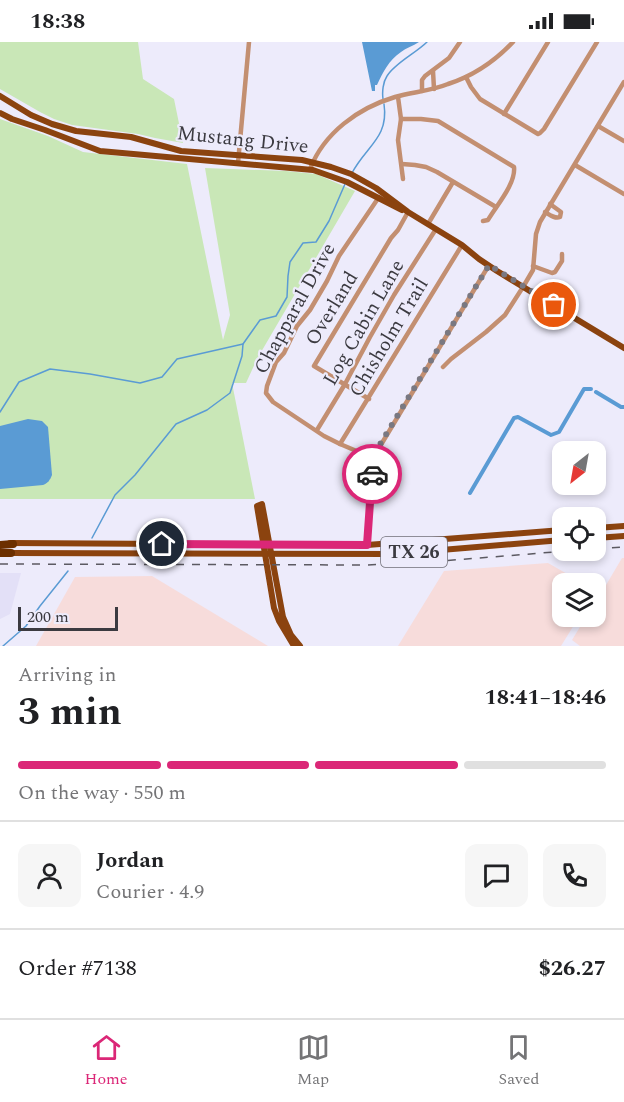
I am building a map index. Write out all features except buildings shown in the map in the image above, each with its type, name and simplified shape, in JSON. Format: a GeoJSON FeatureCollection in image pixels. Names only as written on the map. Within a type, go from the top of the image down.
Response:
{"type":"FeatureCollection","features":[{"type":"Feature","properties":{"kind":"highway","name":"TX 26"},"geometry":{"type":"LineString","coordinates":[[0,544],[13,544]]}},
{"type":"Feature","properties":{"kind":"highway"},"geometry":{"type":"LineString","coordinates":[[0,553],[11,553]]}},
{"type":"Feature","properties":{"kind":"main road","name":"Mustang Drive"},"geometry":{"type":"LineString","coordinates":[[0,96],[31,116],[65,128],[131,137],[181,151],[310,169],[380,195]]}},
{"type":"Feature","properties":{"kind":"main road","name":"Mustang Drive"},"geometry":{"type":"LineString","coordinates":[[0,113],[100,151],[313,162],[351,174],[523,287],[624,348]]}},
{"type":"Feature","properties":{"kind":"main road"},"geometry":{"type":"LineString","coordinates":[[260,505],[267,545],[271,594],[289,640],[294,646]]}},
{"type":"Feature","properties":{"kind":"main road"},"geometry":{"type":"LineString","coordinates":[[606,527],[624,526]]}},
{"type":"Feature","properties":{"kind":"main road","name":"TX 26"},"geometry":{"type":"LineString","coordinates":[[13,544],[367,545],[552,532]]}},
{"type":"Feature","properties":{"kind":"main road"},"geometry":{"type":"LineString","coordinates":[[606,537],[624,536]]}},
{"type":"Feature","properties":{"kind":"main road"},"geometry":{"type":"LineString","coordinates":[[444,540],[444,550]]}},
{"type":"Feature","properties":{"kind":"main road","name":"TX 26"},"geometry":{"type":"LineString","coordinates":[[11,553],[393,554],[552,541]]}},
{"type":"Feature","properties":{"kind":"main road"},"geometry":{"type":"LineString","coordinates":[[138,554],[144,549],[144,544]]}},
{"type":"Feature","properties":{"kind":"main road"},"geometry":{"type":"LineString","coordinates":[[280,618],[300,646]]}},
{"type":"Feature","properties":{"kind":"street"},"geometry":{"type":"LineString","coordinates":[[239,159],[249,42]]}},
{"type":"Feature","properties":{"kind":"street"},"geometry":{"type":"LineString","coordinates":[[422,90],[422,80],[425,76],[452,55],[460,42]]}},
{"type":"Feature","properties":{"kind":"street"},"geometry":{"type":"LineString","coordinates":[[310,169],[321,148],[350,119],[375,104],[422,90],[434,89],[466,77],[492,61],[513,42]]}},
{"type":"Feature","properties":{"kind":"street"},"geometry":{"type":"LineString","coordinates":[[504,114],[548,42]]}},
{"type":"Feature","properties":{"kind":"street"},"geometry":{"type":"LineString","coordinates":[[466,77],[480,99],[539,134],[597,42]]}},
{"type":"Feature","properties":{"kind":"street"},"geometry":{"type":"LineString","coordinates":[[433,71],[434,89]]}},
{"type":"Feature","properties":{"kind":"street"},"geometry":{"type":"LineString","coordinates":[[443,367],[505,315],[523,287],[533,266],[536,234],[540,222],[623,86]]}},
{"type":"Feature","properties":{"kind":"street"},"geometry":{"type":"LineString","coordinates":[[398,97],[401,119],[398,140],[403,179]]}},
{"type":"Feature","properties":{"kind":"street"},"geometry":{"type":"LineString","coordinates":[[401,119],[438,121],[511,165],[514,170],[513,178],[488,220],[483,221]]}},
{"type":"Feature","properties":{"kind":"street"},"geometry":{"type":"LineString","coordinates":[[598,126],[624,141]]}},
{"type":"Feature","properties":{"kind":"street"},"geometry":{"type":"LineString","coordinates":[[402,164],[426,167],[496,207]]}},
{"type":"Feature","properties":{"kind":"street"},"geometry":{"type":"LineString","coordinates":[[575,165],[624,194]]}},
{"type":"Feature","properties":{"kind":"street"},"geometry":{"type":"LineString","coordinates":[[428,224],[453,182]]}},
{"type":"Feature","properties":{"kind":"street","name":"Chapparal Drive"},"geometry":{"type":"LineString","coordinates":[[373,458],[340,444],[273,402],[266,393],[276,362],[284,353],[297,326],[310,310],[339,256],[380,195]]}},
{"type":"Feature","properties":{"kind":"street"},"geometry":{"type":"LineString","coordinates":[[545,212],[554,217],[560,217],[561,212],[550,204]]}},
{"type":"Feature","properties":{"kind":"street","name":"Overland"},"geometry":{"type":"LineString","coordinates":[[369,399],[314,366],[408,212]]}},
{"type":"Feature","properties":{"kind":"street","name":"Log Cabin Lane"},"geometry":{"type":"LineString","coordinates":[[317,430],[394,295],[436,229]]}},
{"type":"Feature","properties":{"kind":"street","name":"Chisholm Trail"},"geometry":{"type":"LineString","coordinates":[[340,444],[462,245]]}},
{"type":"Feature","properties":{"kind":"street"},"geometry":{"type":"LineString","coordinates":[[533,266],[555,273],[562,261],[562,254]]}},
{"type":"Feature","properties":{"kind":"street"},"geometry":{"type":"LineString","coordinates":[[367,545],[373,458],[489,265]]}},
{"type":"Feature","properties":{"kind":"shaded area"},"geometry":{"type":"Polygon","coordinates":[[[624,558],[624,646],[580,646],[572,640],[580,627],[606,627],[606,585],[624,558]]]}},
{"type":"Feature","properties":{"kind":"shaded area"},"geometry":{"type":"Polygon","coordinates":[[[548,563],[566,573],[552,573],[552,627],[573,627],[561,646],[398,646],[444,571],[548,563]]]}},
{"type":"Feature","properties":{"kind":"shaded area"},"geometry":{"type":"Polygon","coordinates":[[[0,573],[21,573],[10,614],[0,619],[0,573]]]}},
{"type":"Feature","properties":{"kind":"shaded area"},"geometry":{"type":"Polygon","coordinates":[[[152,576],[268,646],[36,646],[75,577],[152,576]]]}},
{"type":"Feature","properties":{"kind":"green space"},"geometry":{"type":"Polygon","coordinates":[[[0,42],[138,42],[143,79],[174,99],[183,143],[72,125],[40,112],[0,89],[0,42]]]}},
{"type":"Feature","properties":{"kind":"green space"},"geometry":{"type":"Polygon","coordinates":[[[0,119],[48,136],[83,152],[187,164],[223,340],[230,315],[205,168],[316,174],[355,191],[257,359],[246,383],[232,383],[255,499],[0,499],[0,119]]]}},
{"type":"Feature","properties":{"kind":"water"},"geometry":{"type":"Polygon","coordinates":[[[362,42],[419,42],[393,59],[375,85],[375,91],[372,91],[362,42]]]}},
{"type":"Feature","properties":{"kind":"water"},"geometry":{"type":"Polygon","coordinates":[[[28,419],[42,421],[48,427],[52,475],[43,485],[0,489],[0,426],[28,419]]]}},
{"type":"Feature","properties":{"kind":"waterway"},"geometry":{"type":"LineString","coordinates":[[383,99],[384,84],[391,71],[427,42]]}},
{"type":"Feature","properties":{"kind":"waterway"},"geometry":{"type":"LineString","coordinates":[[352,173],[380,134],[385,116],[384,104]]}},
{"type":"Feature","properties":{"kind":"waterway"},"geometry":{"type":"LineString","coordinates":[[0,412],[19,382],[50,369],[140,383],[162,377],[177,359],[243,344],[260,320],[276,316],[287,297],[290,262],[303,243],[316,242],[329,221],[345,184]]}},
{"type":"Feature","properties":{"kind":"waterway"},"geometry":{"type":"LineString","coordinates":[[92,538],[115,495],[135,475],[176,424],[207,410],[230,393],[242,356],[243,344]]}},
{"type":"Feature","properties":{"kind":"waterway"},"geometry":{"type":"LineString","coordinates":[[470,493],[514,418],[518,417],[551,435],[559,432],[584,389],[591,389]]}},
{"type":"Feature","properties":{"kind":"waterway"},"geometry":{"type":"LineString","coordinates":[[596,392],[624,407]]}},
{"type":"Feature","properties":{"kind":"waterway"},"geometry":{"type":"LineString","coordinates":[[3,646],[26,626],[68,571]]}},
{"type":"Feature","properties":{"kind":"railway"},"geometry":{"type":"LineString","coordinates":[[606,548],[624,547]]}},
{"type":"Feature","properties":{"kind":"railway"},"geometry":{"type":"LineString","coordinates":[[0,564],[366,565],[552,552]]}},
{"type":"Feature","properties":{"kind":"way so far"},"geometry":{"type":"LineString","coordinates":[[372,474],[376,451],[489,265],[554,305]]}},
{"type":"Feature","properties":{"kind":"route"},"geometry":{"type":"LineString","coordinates":[[162,544],[367,545],[372,474]]}}]}
